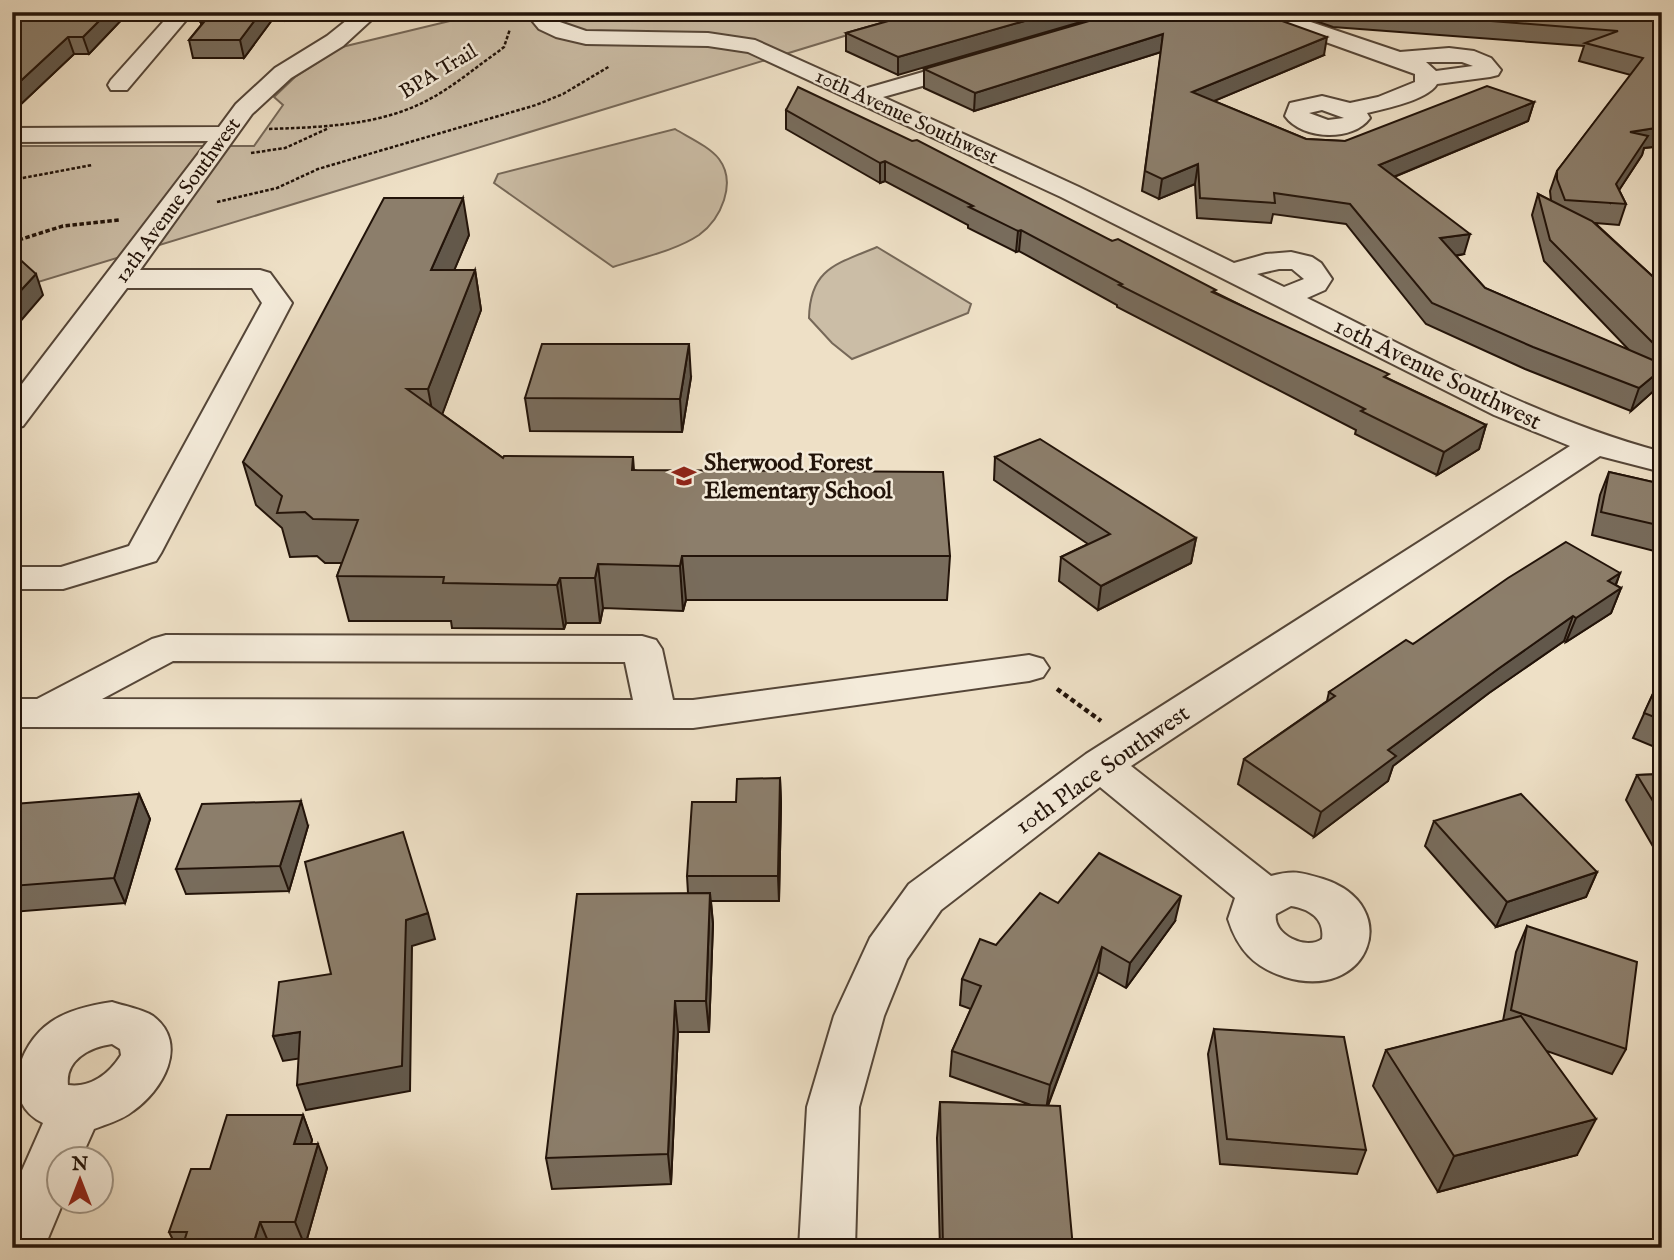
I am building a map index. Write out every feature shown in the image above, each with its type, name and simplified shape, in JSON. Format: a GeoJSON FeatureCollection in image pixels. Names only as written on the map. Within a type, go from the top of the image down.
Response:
{"type":"FeatureCollection","features":[{"type":"Feature","properties":{"kind":"street"},"geometry":{"type":"LineString","coordinates":[[119,85],[183,12]]}},
{"type":"Feature","properties":{"kind":"street","name":"12th Avenue Southwest"},"geometry":{"type":"LineString","coordinates":[[12,419],[244,109],[271,83],[335,41],[370,12]]}},
{"type":"Feature","properties":{"kind":"street"},"geometry":{"type":"LineString","coordinates":[[1260,12],[1424,70],[1428,79],[1425,86],[1385,102],[1350,110]]}},
{"type":"Feature","properties":{"kind":"street","name":"10th Avenue Southwest"},"geometry":{"type":"LineString","coordinates":[[547,22],[607,40],[703,39],[755,47],[1058,186],[1505,408],[1595,444],[1662,462]]}},
{"type":"Feature","properties":{"kind":"street"},"geometry":{"type":"LineString","coordinates":[[1399,59],[1443,55],[1472,56],[1484,61],[1490,71],[1428,79]]}},
{"type":"Feature","properties":{"kind":"street"},"geometry":{"type":"LineString","coordinates":[[863,96],[991,59]]}},
{"type":"Feature","properties":{"kind":"street"},"geometry":{"type":"LineString","coordinates":[[12,135],[225,134]]}},
{"type":"Feature","properties":{"kind":"street"},"geometry":{"type":"LineString","coordinates":[[1233,273],[1256,263],[1277,260],[1300,264],[1315,274],[1318,279],[1315,284],[1283,298]]}},
{"type":"Feature","properties":{"kind":"street"},"geometry":{"type":"LineString","coordinates":[[12,578],[63,578],[143,553],[277,303],[260,279],[119,279]]}},
{"type":"Feature","properties":{"kind":"street","name":"10th Place Southwest"},"geometry":{"type":"LineString","coordinates":[[827,1248],[833,1107],[859,1016],[887,951],[925,897],[1117,755],[1595,444]]}},
{"type":"Feature","properties":{"kind":"street"},"geometry":{"type":"LineString","coordinates":[[28,713],[166,648],[193,648],[642,649],[656,713]]}},
{"type":"Feature","properties":{"kind":"street"},"geometry":{"type":"LineString","coordinates":[[28,713],[693,714],[1029,668]]}},
{"type":"Feature","properties":{"kind":"street"},"geometry":{"type":"LineString","coordinates":[[1117,755],[1263,895]]}},
{"type":"Feature","properties":{"kind":"street"},"geometry":{"type":"LineString","coordinates":[[16,1248],[75,1109]]}},
{"type":"Feature","properties":{"kind":"path","name":"BPA Trail"},"geometry":{"type":"LineString","coordinates":[[269,130],[334,126],[384,117],[418,105],[499,51],[507,41],[510,30],[547,22]]}},
{"type":"Feature","properties":{"kind":"path"},"geometry":{"type":"LineString","coordinates":[[12,242],[62,226],[169,211],[277,188],[318,169],[537,105],[563,94],[660,40]]}},
{"type":"Feature","properties":{"kind":"path","name":"BPA Trail"},"geometry":{"type":"LineString","coordinates":[[249,153],[292,146],[334,126]]}},
{"type":"Feature","properties":{"kind":"path"},"geometry":{"type":"LineString","coordinates":[[12,180],[104,163]]}},
{"type":"Feature","properties":{"kind":"path"},"geometry":{"type":"LineString","coordinates":[[1029,668],[1117,755]]}},
{"type":"Feature","properties":{"kind":"shaded area"},"geometry":{"type":"Polygon","coordinates":[[[487,12],[923,12],[12,290],[12,146],[254,146],[283,105],[274,97],[295,77],[342,47],[487,12]]]}},
{"type":"Feature","properties":{"kind":"shaded area"},"geometry":{"type":"Polygon","coordinates":[[[675,129],[705,146],[724,168],[727,179],[720,210],[707,228],[690,241],[613,267],[494,183],[498,174],[675,129]]]}},
{"type":"Feature","properties":{"kind":"shaded area"},"geometry":{"type":"Polygon","coordinates":[[[877,247],[971,304],[968,313],[852,359],[832,343],[809,318],[811,301],[814,288],[828,270],[877,247]]]}},
{"type":"Feature","properties":{"kind":"building"},"geometry":{"type":"Polygon","coordinates":[[[12,12],[108,12],[83,37],[68,37],[13,88],[12,12]]]}},
{"type":"Feature","properties":{"kind":"building"},"geometry":{"type":"Polygon","coordinates":[[[209,12],[261,12],[240,40],[189,40],[209,12]]]}},
{"type":"Feature","properties":{"kind":"building"},"geometry":{"type":"Polygon","coordinates":[[[920,12],[1056,12],[898,57],[846,33],[920,12]]]}},
{"type":"Feature","properties":{"kind":"building"},"geometry":{"type":"Polygon","coordinates":[[[1120,12],[1257,12],[1327,37],[1192,92],[1306,139],[1345,141],[1487,86],[1534,102],[1379,165],[1470,234],[1440,238],[1485,288],[1662,364],[1662,369],[1639,388],[1533,347],[1432,303],[1350,204],[1274,193],[1275,203],[1200,198],[1198,164],[1162,179],[1145,171],[1163,34],[975,93],[924,69],[1120,12]]]}},
{"type":"Feature","properties":{"kind":"building"},"geometry":{"type":"Polygon","coordinates":[[[1376,12],[1662,12],[1662,127],[1630,132],[1648,136],[1616,184],[1626,204],[1565,200],[1557,179],[1557,171],[1643,58],[1585,43],[1618,31],[1376,12]]]}},
{"type":"Feature","properties":{"kind":"building"},"geometry":{"type":"Polygon","coordinates":[[[798,87],[912,141],[917,140],[1112,241],[1118,239],[1216,290],[1212,292],[1389,374],[1384,377],[1486,425],[1444,452],[1361,411],[1365,409],[1119,285],[1122,284],[1021,230],[1018,231],[969,207],[973,206],[885,161],[880,163],[786,110],[798,87]]]}},
{"type":"Feature","properties":{"kind":"building"},"geometry":{"type":"Polygon","coordinates":[[[1538,194],[1592,221],[1662,285],[1662,352],[1550,240],[1538,194]]]}},
{"type":"Feature","properties":{"kind":"building"},"geometry":{"type":"Polygon","coordinates":[[[384,198],[463,198],[431,270],[475,270],[428,389],[407,389],[503,458],[633,457],[632,470],[943,472],[950,556],[682,556],[680,566],[598,564],[595,578],[560,578],[557,585],[443,583],[444,577],[337,576],[358,520],[313,519],[305,512],[277,513],[282,496],[243,462],[384,198]]]}},
{"type":"Feature","properties":{"kind":"building"},"geometry":{"type":"Polygon","coordinates":[[[15,255],[36,274],[12,300],[12,257],[15,255]]]}},
{"type":"Feature","properties":{"kind":"building"},"geometry":{"type":"Polygon","coordinates":[[[542,344],[689,344],[680,399],[525,398],[542,344]]]}},
{"type":"Feature","properties":{"kind":"building"},"geometry":{"type":"Polygon","coordinates":[[[1040,439],[1196,538],[1101,586],[1061,557],[1110,534],[995,457],[1040,439]]]}},
{"type":"Feature","properties":{"kind":"building"},"geometry":{"type":"Polygon","coordinates":[[[1609,472],[1662,484],[1662,526],[1601,512],[1609,472]]]}},
{"type":"Feature","properties":{"kind":"building"},"geometry":{"type":"Polygon","coordinates":[[[1566,542],[1620,573],[1608,581],[1621,588],[1576,618],[1573,616],[1388,750],[1396,756],[1321,812],[1244,759],[1335,696],[1329,692],[1406,640],[1413,644],[1508,578],[1566,542]]]}},
{"type":"Feature","properties":{"kind":"building"},"geometry":{"type":"Polygon","coordinates":[[[1662,674],[1662,720],[1644,713],[1662,674]]]}},
{"type":"Feature","properties":{"kind":"building"},"geometry":{"type":"Polygon","coordinates":[[[1662,774],[1662,816],[1637,775],[1662,774]]]}},
{"type":"Feature","properties":{"kind":"building"},"geometry":{"type":"Polygon","coordinates":[[[780,778],[778,876],[687,876],[692,802],[736,802],[737,779],[780,778]]]}},
{"type":"Feature","properties":{"kind":"building"},"geometry":{"type":"Polygon","coordinates":[[[139,794],[114,878],[12,886],[14,804],[139,794]]]}},
{"type":"Feature","properties":{"kind":"building"},"geometry":{"type":"Polygon","coordinates":[[[1521,794],[1597,872],[1507,902],[1434,821],[1521,794]]]}},
{"type":"Feature","properties":{"kind":"building"},"geometry":{"type":"Polygon","coordinates":[[[301,801],[280,866],[176,869],[202,804],[301,801]]]}},
{"type":"Feature","properties":{"kind":"building"},"geometry":{"type":"Polygon","coordinates":[[[403,832],[428,913],[406,920],[402,1066],[297,1085],[300,1032],[273,1036],[279,982],[331,974],[305,862],[403,832]]]}},
{"type":"Feature","properties":{"kind":"building"},"geometry":{"type":"Polygon","coordinates":[[[1099,853],[1181,896],[1130,963],[1102,947],[1050,1085],[952,1051],[981,986],[962,979],[980,939],[996,945],[1040,893],[1058,903],[1099,853]]]}},
{"type":"Feature","properties":{"kind":"building"},"geometry":{"type":"Polygon","coordinates":[[[710,893],[706,1001],[675,1001],[668,1154],[546,1158],[577,894],[710,893]]]}},
{"type":"Feature","properties":{"kind":"building"},"geometry":{"type":"Polygon","coordinates":[[[1527,926],[1637,962],[1626,1049],[1511,1010],[1527,926]]]}},
{"type":"Feature","properties":{"kind":"building"},"geometry":{"type":"Polygon","coordinates":[[[1521,1016],[1596,1119],[1454,1156],[1386,1050],[1521,1016]]]}},
{"type":"Feature","properties":{"kind":"building"},"geometry":{"type":"Polygon","coordinates":[[[1214,1029],[1344,1037],[1366,1150],[1227,1139],[1214,1029]]]}},
{"type":"Feature","properties":{"kind":"building"},"geometry":{"type":"Polygon","coordinates":[[[940,1102],[1060,1106],[1073,1248],[943,1248],[940,1102]]]}},
{"type":"Feature","properties":{"kind":"building"},"geometry":{"type":"Polygon","coordinates":[[[227,1115],[303,1115],[294,1144],[318,1144],[295,1222],[260,1222],[252,1248],[182,1248],[187,1232],[169,1232],[191,1169],[210,1169],[227,1115]]]}},
{"type":"Feature","properties":{"kind":"place","name":"Sherwood Forest Elementary School"},"geometry":{"type":"Point","coordinates":[684,476]}}]}
